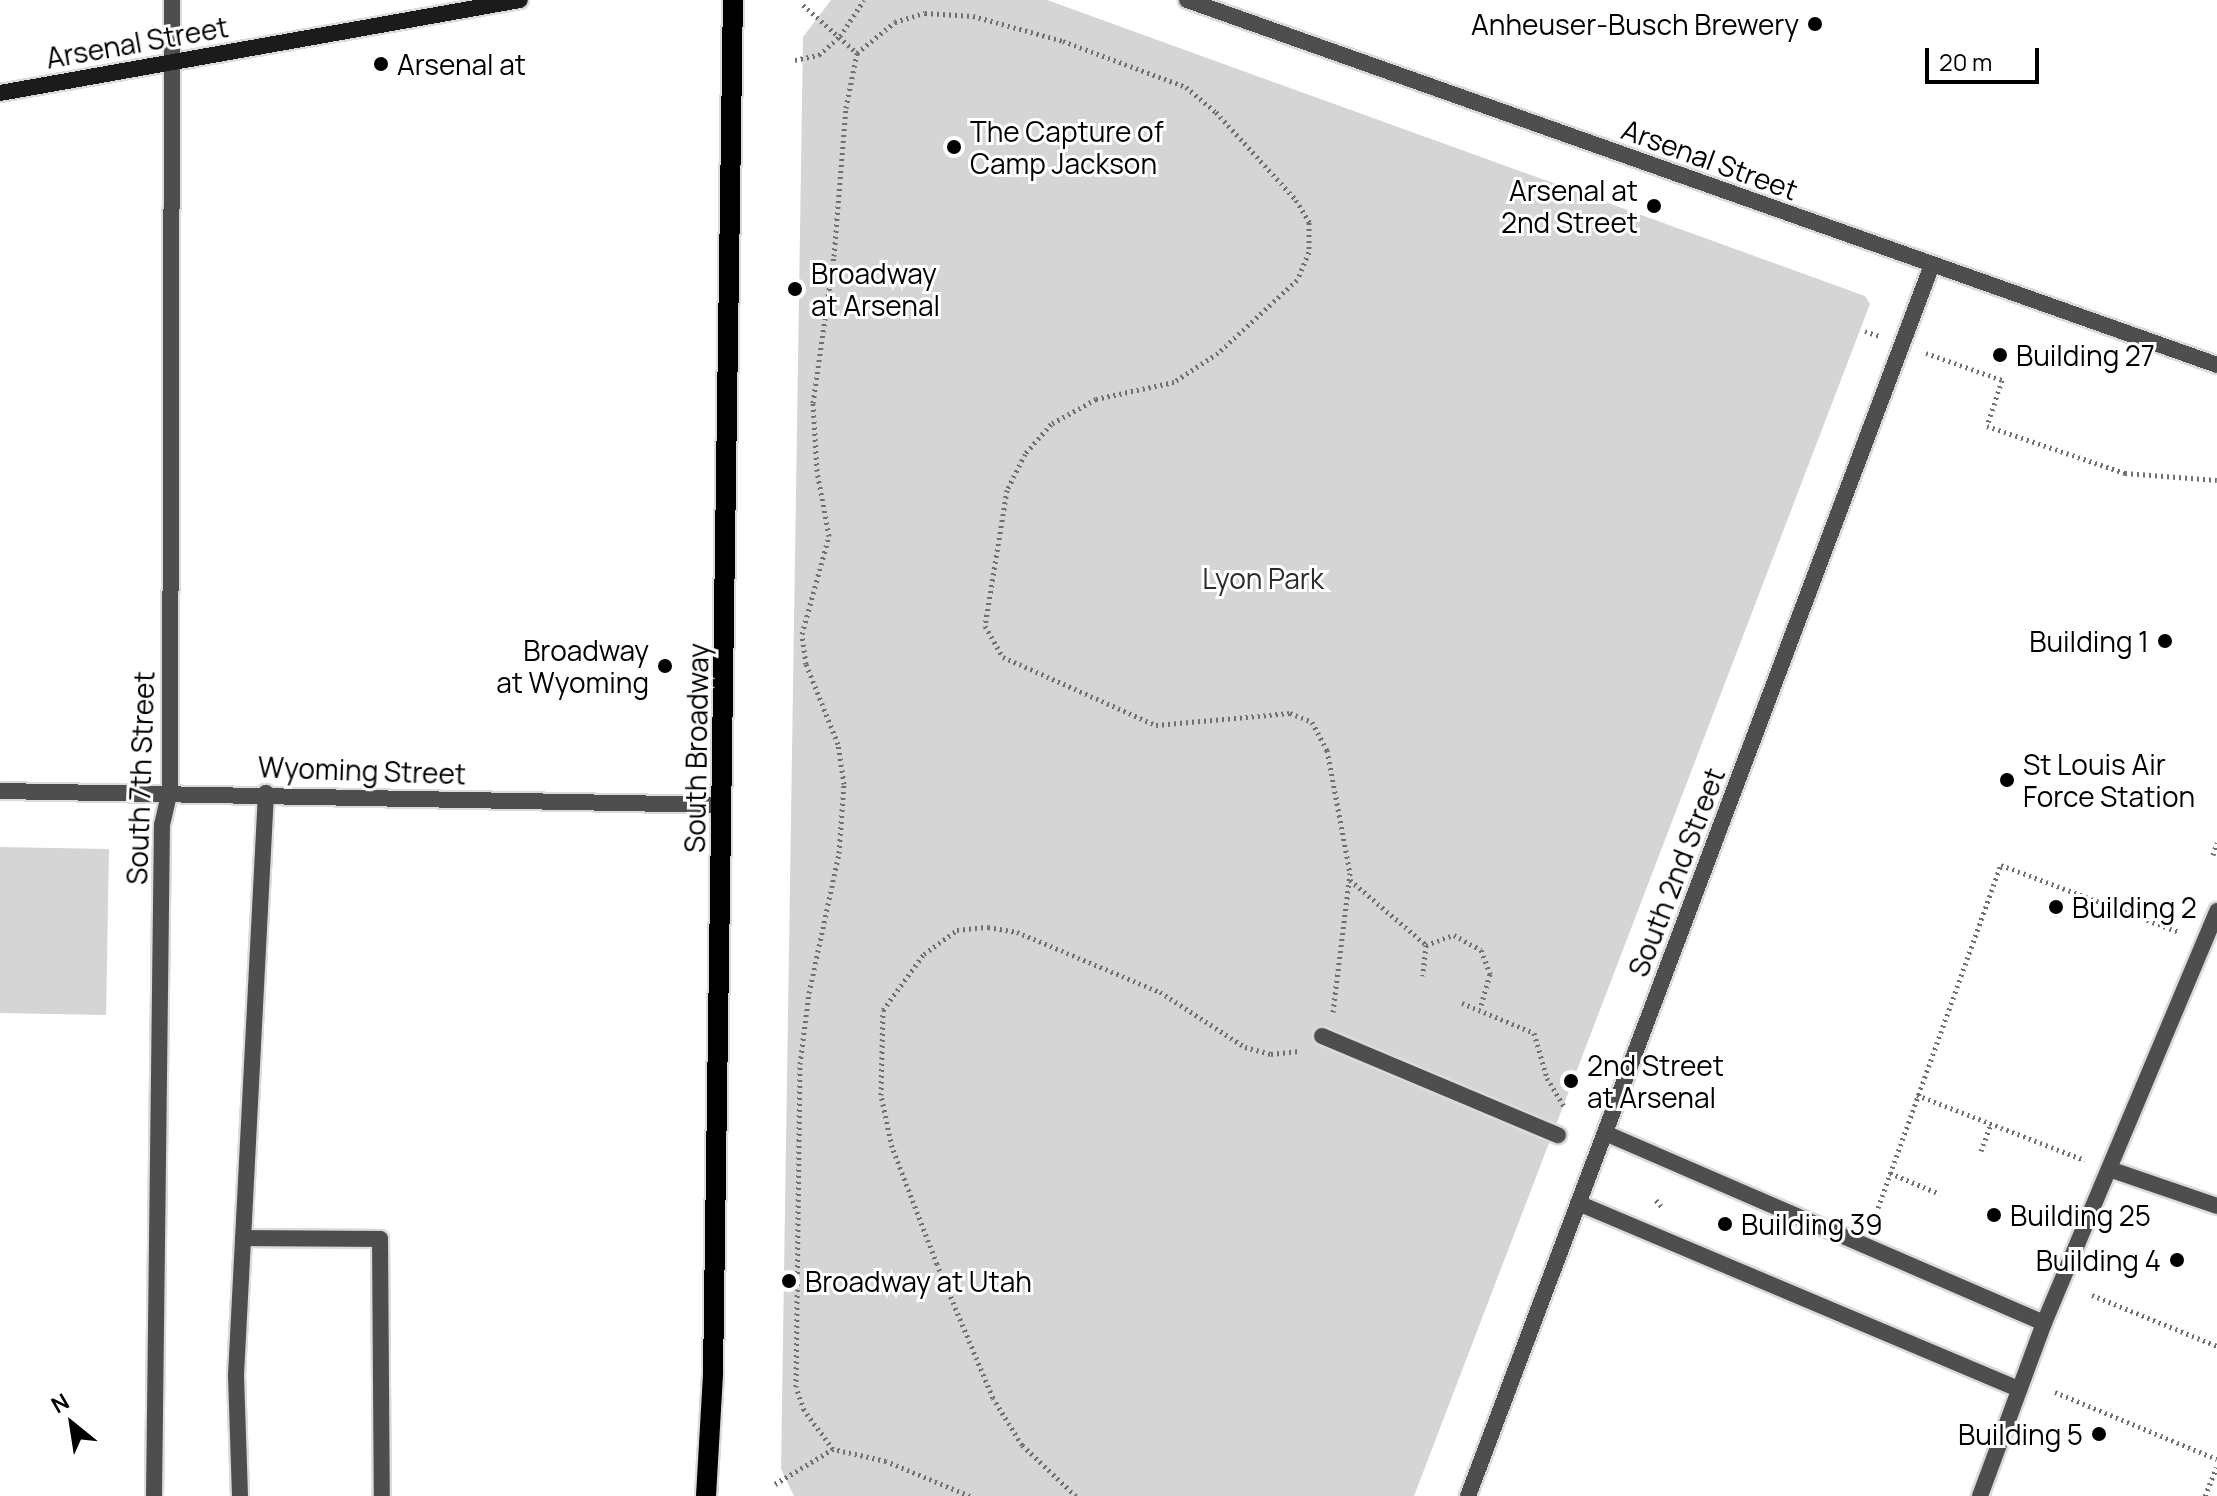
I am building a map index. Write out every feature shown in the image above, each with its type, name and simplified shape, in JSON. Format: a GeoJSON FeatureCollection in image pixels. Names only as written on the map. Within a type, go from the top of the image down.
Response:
{"type":"FeatureCollection","features":[{"type":"Feature","properties":{"kind":"main road","name":"Arsenal Street"},"geometry":{"type":"LineString","coordinates":[[0,93],[520,0]]}},
{"type":"Feature","properties":{"kind":"main road","name":"South Broadway"},"geometry":{"type":"LineString","coordinates":[[706,1496],[723,805],[733,0]]}},
{"type":"Feature","properties":{"kind":"street","name":"South 7th Street"},"geometry":{"type":"LineString","coordinates":[[154,1496],[162,825],[170,790],[172,0]]}},
{"type":"Feature","properties":{"kind":"street","name":"Arsenal Street"},"geometry":{"type":"LineString","coordinates":[[1187,0],[2217,365]]}},
{"type":"Feature","properties":{"kind":"street","name":"South 2nd Street"},"geometry":{"type":"LineString","coordinates":[[1468,1496],[1932,265]]}},
{"type":"Feature","properties":{"kind":"street","name":"Wyoming Street"},"geometry":{"type":"LineString","coordinates":[[0,791],[170,790],[723,805]]}},
{"type":"Feature","properties":{"kind":"street"},"geometry":{"type":"LineString","coordinates":[[240,1496],[236,1375],[266,793]]}},
{"type":"Feature","properties":{"kind":"street"},"geometry":{"type":"LineString","coordinates":[[1980,1496],[2044,1323],[2217,911]]}},
{"type":"Feature","properties":{"kind":"street"},"geometry":{"type":"LineString","coordinates":[[1322,1036],[1558,1135]]}},
{"type":"Feature","properties":{"kind":"street"},"geometry":{"type":"LineString","coordinates":[[1605,1133],[2044,1323]]}},
{"type":"Feature","properties":{"kind":"street"},"geometry":{"type":"LineString","coordinates":[[2109,1169],[2217,1206]]}},
{"type":"Feature","properties":{"kind":"street"},"geometry":{"type":"LineString","coordinates":[[1578,1203],[2019,1389]]}},
{"type":"Feature","properties":{"kind":"street"},"geometry":{"type":"LineString","coordinates":[[243,1238],[380,1239],[382,1496]]}},
{"type":"Feature","properties":{"kind":"path"},"geometry":{"type":"LineString","coordinates":[[795,60],[809,61],[840,36],[864,0]]}},
{"type":"Feature","properties":{"kind":"path"},"geometry":{"type":"LineString","coordinates":[[803,5],[857,53]]}},
{"type":"Feature","properties":{"kind":"path"},"geometry":{"type":"LineString","coordinates":[[970,1496],[886,1461],[833,1449],[804,1410],[796,1387],[800,1064],[809,993],[839,853],[844,784],[838,744],[806,664],[802,634],[829,536],[817,471],[813,403],[834,256],[846,108],[857,53],[895,22],[925,13],[973,16],[1063,41],[1186,87],[1216,112],[1296,200],[1309,222],[1309,252],[1297,280],[1270,309],[1174,382],[1096,399],[1051,424],[1025,454],[1007,490],[985,626],[1003,657],[1156,725],[1290,713],[1312,722],[1327,750],[1349,880],[1335,1008],[1322,1036],[1299,1051],[1271,1054],[1245,1047],[1160,992],[1017,932],[988,927],[957,930],[924,954],[883,1010],[881,1095],[892,1147],[937,1264],[993,1398],[1022,1445],[1076,1496]]}},
{"type":"Feature","properties":{"kind":"path"},"geometry":{"type":"LineString","coordinates":[[1865,331],[2002,380],[1987,426],[2125,473],[2217,480]]}},
{"type":"Feature","properties":{"kind":"path"},"geometry":{"type":"LineString","coordinates":[[2213,855],[2217,843]]}},
{"type":"Feature","properties":{"kind":"path"},"geometry":{"type":"LineString","coordinates":[[1872,1223],[2001,865],[2180,933]]}},
{"type":"Feature","properties":{"kind":"path"},"geometry":{"type":"LineString","coordinates":[[1349,880],[1426,945]]}},
{"type":"Feature","properties":{"kind":"path"},"geometry":{"type":"LineString","coordinates":[[1426,945],[1454,935],[1481,950],[1490,974],[1480,1008]]}},
{"type":"Feature","properties":{"kind":"path"},"geometry":{"type":"LineString","coordinates":[[1423,976],[1426,945]]}},
{"type":"Feature","properties":{"kind":"path"},"geometry":{"type":"LineString","coordinates":[[1462,1003],[1534,1033],[1547,1078],[1567,1111]]}},
{"type":"Feature","properties":{"kind":"path"},"geometry":{"type":"LineString","coordinates":[[1917,1095],[2109,1169]]}},
{"type":"Feature","properties":{"kind":"path"},"geometry":{"type":"LineString","coordinates":[[1981,1151],[1991,1123]]}},
{"type":"Feature","properties":{"kind":"path"},"geometry":{"type":"LineString","coordinates":[[1890,1173],[1940,1194]]}},
{"type":"Feature","properties":{"kind":"path"},"geometry":{"type":"LineString","coordinates":[[2092,1295],[2217,1346]]}},
{"type":"Feature","properties":{"kind":"path"},"geometry":{"type":"LineString","coordinates":[[2055,1392],[2217,1459]]}},
{"type":"Feature","properties":{"kind":"path"},"geometry":{"type":"LineString","coordinates":[[775,1484],[833,1449]]}},
{"type":"Feature","properties":{"kind":"path"},"geometry":{"type":"LineString","coordinates":[[2205,1496],[2217,1467]]}},
{"type":"Feature","properties":{"kind":"green space","name":"Lyon Park"},"geometry":{"type":"Polygon","coordinates":[[[831,0],[1047,0],[1865,296],[1870,304],[1414,1496],[794,1496],[781,1469],[803,37],[831,0]]]}},
{"type":"Feature","properties":{"kind":"green space"},"geometry":{"type":"Polygon","coordinates":[[[0,847],[109,849],[106,1015],[0,1013],[0,847]]]}},
{"type":"Feature","properties":{"kind":"place","name":"Anheuser-Busch Brewery"},"geometry":{"type":"Point","coordinates":[1815,24]}},
{"type":"Feature","properties":{"kind":"place","name":"Arsenal at"},"geometry":{"type":"Point","coordinates":[381,64]}},
{"type":"Feature","properties":{"kind":"place","name":"The Capture of Camp Jackson"},"geometry":{"type":"Point","coordinates":[954,147]}},
{"type":"Feature","properties":{"kind":"place","name":"Arsenal at 2nd Street"},"geometry":{"type":"Point","coordinates":[1654,206]}},
{"type":"Feature","properties":{"kind":"place","name":"Broadway at Arsenal"},"geometry":{"type":"Point","coordinates":[795,289]}},
{"type":"Feature","properties":{"kind":"place","name":"Building 27"},"geometry":{"type":"Point","coordinates":[2000,355]}},
{"type":"Feature","properties":{"kind":"place","name":"Building 1"},"geometry":{"type":"Point","coordinates":[2165,641]}},
{"type":"Feature","properties":{"kind":"place","name":"Broadway at Wyoming"},"geometry":{"type":"Point","coordinates":[665,666]}},
{"type":"Feature","properties":{"kind":"place","name":"St Louis Air Force Station"},"geometry":{"type":"Point","coordinates":[2007,780]}},
{"type":"Feature","properties":{"kind":"place","name":"Building 2"},"geometry":{"type":"Point","coordinates":[2056,907]}},
{"type":"Feature","properties":{"kind":"place","name":"2nd Street at Arsenal"},"geometry":{"type":"Point","coordinates":[1571,1081]}},
{"type":"Feature","properties":{"kind":"place","name":"Building 25"},"geometry":{"type":"Point","coordinates":[1994,1215]}},
{"type":"Feature","properties":{"kind":"place","name":"Building 39"},"geometry":{"type":"Point","coordinates":[1725,1224]}},
{"type":"Feature","properties":{"kind":"place","name":"Building 4"},"geometry":{"type":"Point","coordinates":[2177,1260]}},
{"type":"Feature","properties":{"kind":"place","name":"Broadway at Utah"},"geometry":{"type":"Point","coordinates":[789,1281]}},
{"type":"Feature","properties":{"kind":"place","name":"Building 5"},"geometry":{"type":"Point","coordinates":[2099,1434]}}]}
